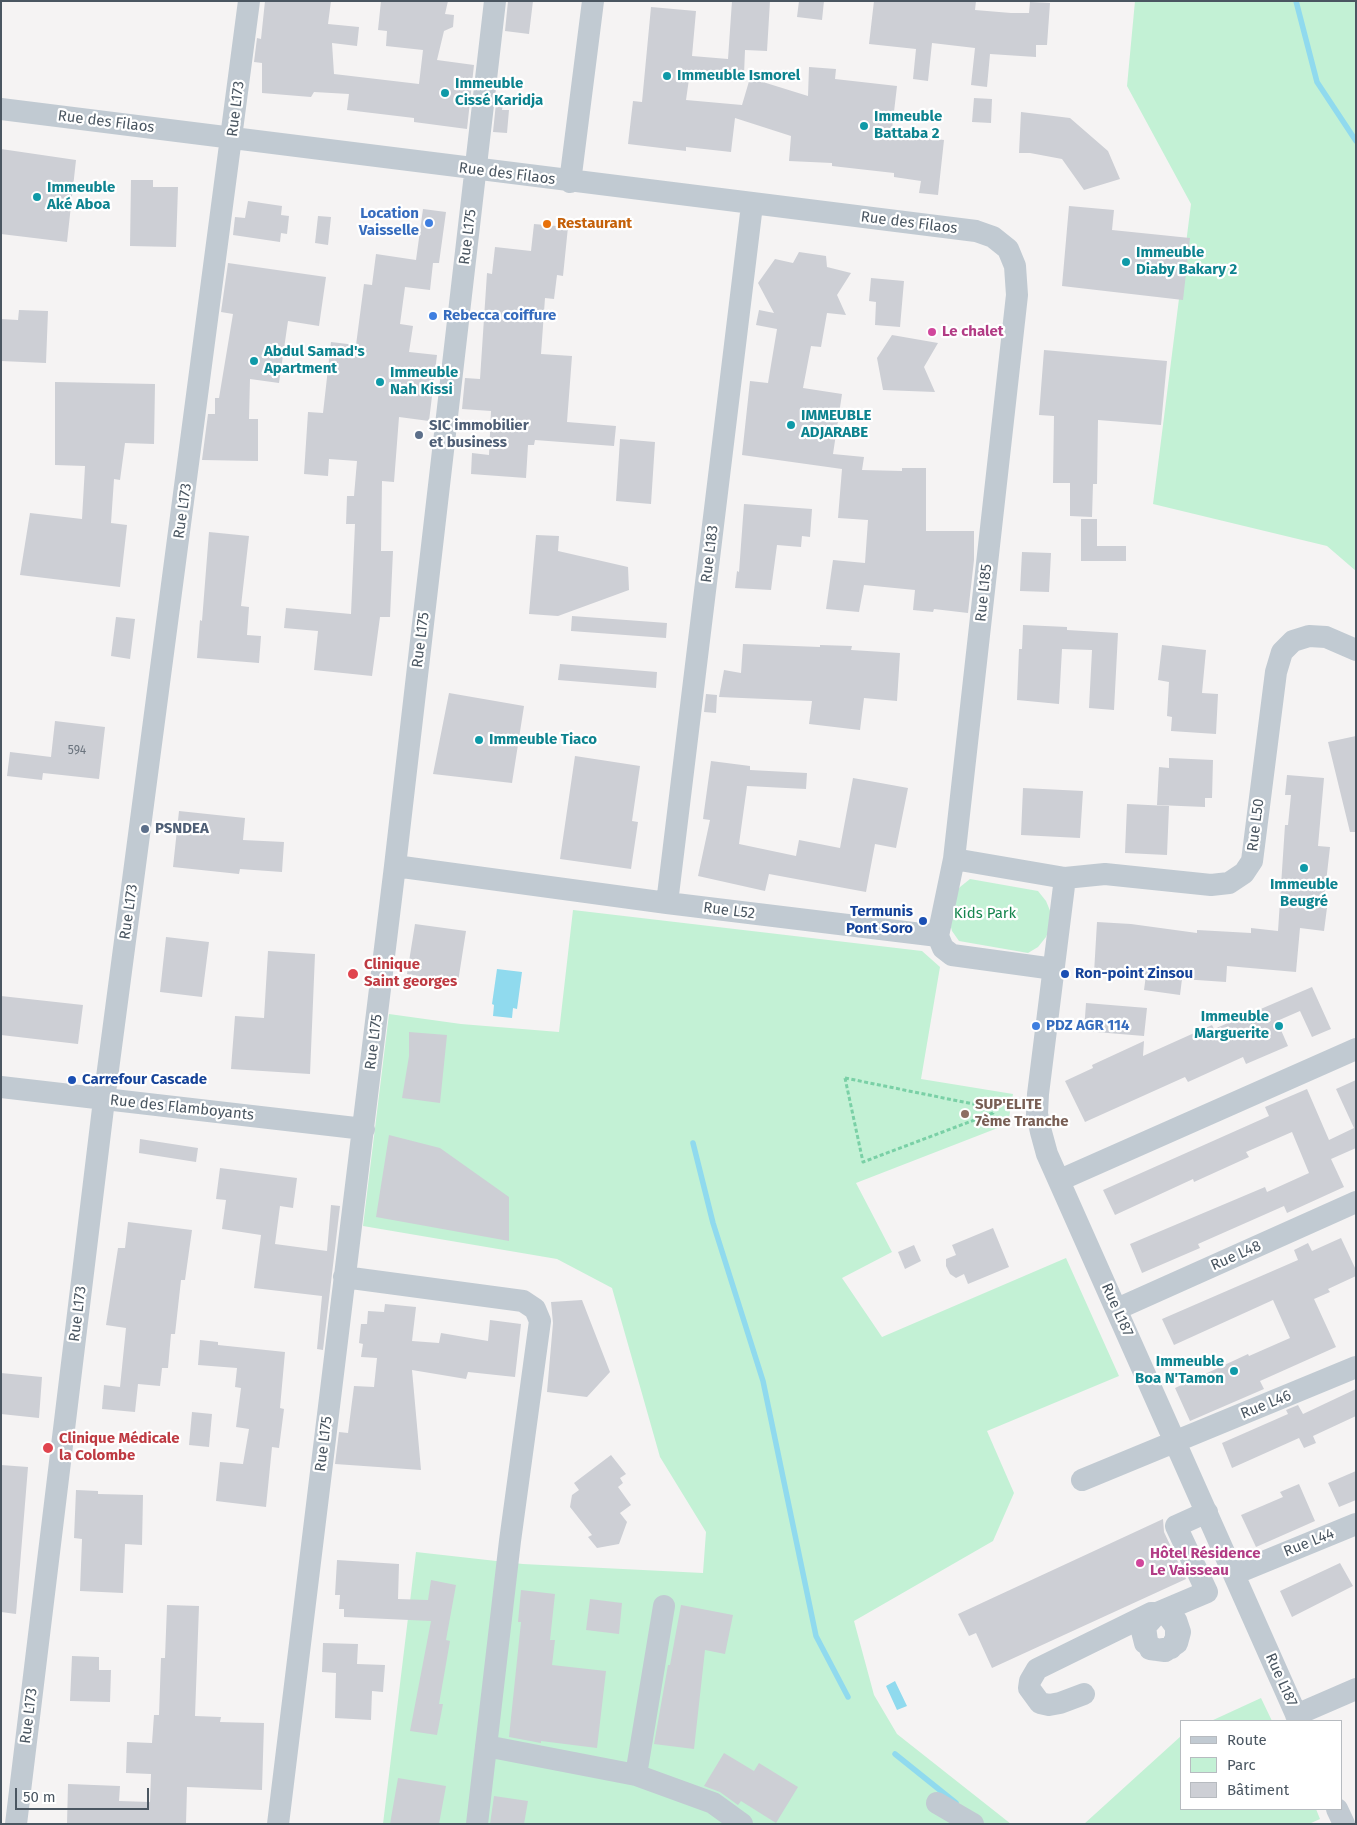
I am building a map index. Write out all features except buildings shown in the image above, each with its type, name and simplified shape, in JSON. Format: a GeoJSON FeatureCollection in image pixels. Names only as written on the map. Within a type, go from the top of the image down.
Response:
{"type":"FeatureCollection","features":[{"type":"Feature","properties":{"kind":"street","name":"Rue L173"},"geometry":{"type":"LineString","coordinates":[[16,1824],[104,1100],[249,1]]}},
{"type":"Feature","properties":{"kind":"street","name":"Rue L175"},"geometry":{"type":"LineString","coordinates":[[278,1824],[344,1277],[364,1129],[495,1]]}},
{"type":"Feature","properties":{"kind":"street"},"geometry":{"type":"LineString","coordinates":[[570,182],[593,1]]}},
{"type":"Feature","properties":{"kind":"street","name":"Rue des Filaos"},"geometry":{"type":"LineString","coordinates":[[1,110],[232,136],[476,170],[976,231],[993,237],[1008,250]]}},
{"type":"Feature","properties":{"kind":"street","name":"Rue L183"},"geometry":{"type":"LineString","coordinates":[[667,903],[752,205]]}},
{"type":"Feature","properties":{"kind":"street","name":"Rue L185"},"geometry":{"type":"LineString","coordinates":[[938,936],[954,859],[1017,294],[1015,266],[1008,250]]}},
{"type":"Feature","properties":{"kind":"street","name":"Rue L50"},"geometry":{"type":"LineString","coordinates":[[954,859],[1065,878],[1105,874],[1211,885],[1229,883],[1244,873],[1252,861],[1276,672],[1282,652],[1293,641],[1309,636],[1326,637],[1356,650]]}},
{"type":"Feature","properties":{"kind":"street","name":"Rue L52"},"geometry":{"type":"LineString","coordinates":[[395,866],[667,903],[938,936]]}},
{"type":"Feature","properties":{"kind":"street","name":"Rue L187"},"geometry":{"type":"LineString","coordinates":[[1065,878],[1037,1114],[1047,1154],[1297,1718]]}},
{"type":"Feature","properties":{"kind":"street"},"geometry":{"type":"LineString","coordinates":[[938,936],[944,948],[952,955],[1054,969]]}},
{"type":"Feature","properties":{"kind":"street"},"geometry":{"type":"LineString","coordinates":[[1060,1180],[1356,1049]]}},
{"type":"Feature","properties":{"kind":"street","name":"Rue des Flamboyants"},"geometry":{"type":"LineString","coordinates":[[1,1087],[364,1129]]}},
{"type":"Feature","properties":{"kind":"street","name":"Rue L48"},"geometry":{"type":"LineString","coordinates":[[1117,1309],[1356,1202]]}},
{"type":"Feature","properties":{"kind":"street"},"geometry":{"type":"LineString","coordinates":[[344,1277],[523,1301],[535,1308],[540,1321],[477,1824]]}},
{"type":"Feature","properties":{"kind":"street","name":"Rue L46"},"geometry":{"type":"LineString","coordinates":[[1082,1480],[1356,1367]]}},
{"type":"Feature","properties":{"kind":"street"},"geometry":{"type":"LineString","coordinates":[[1084,1694],[1060,1703],[1040,1703],[1029,1688],[1030,1680],[1037,1669],[1150,1613],[1158,1613],[1166,1613],[1176,1620],[1180,1632],[1177,1643],[1171,1647],[1165,1651],[1157,1650],[1150,1649],[1147,1641],[1146,1627],[1154,1617],[1160,1614],[1168,1616],[1176,1627],[1176,1638],[1174,1643],[1171,1648],[1164,1649],[1157,1650],[1151,1646],[1144,1643],[1141,1627],[1148,1617],[1156,1614],[1165,1610],[1173,1606],[1207,1592],[1176,1526],[1207,1512]]}},
{"type":"Feature","properties":{"kind":"street","name":"Rue L44"},"geometry":{"type":"LineString","coordinates":[[1234,1574],[1356,1524]]}},
{"type":"Feature","properties":{"kind":"street"},"geometry":{"type":"LineString","coordinates":[[636,1775],[664,1606]]}},
{"type":"Feature","properties":{"kind":"street"},"geometry":{"type":"LineString","coordinates":[[1297,1718],[1356,1689]]}},
{"type":"Feature","properties":{"kind":"street"},"geometry":{"type":"LineString","coordinates":[[486,1746],[636,1775],[713,1803],[742,1824]]}},
{"type":"Feature","properties":{"kind":"street"},"geometry":{"type":"LineString","coordinates":[[937,1803],[973,1824]]}},
{"type":"Feature","properties":{"kind":"street"},"geometry":{"type":"LineString","coordinates":[[1337,1810],[1344,1824]]}},
{"type":"Feature","properties":{"kind":"path"},"geometry":{"type":"LineString","coordinates":[[845,1078],[919,1093],[993,1108],[993,1113],[863,1162],[845,1078]]}},
{"type":"Feature","properties":{"kind":"green space"},"geometry":{"type":"Polygon","coordinates":[[[1135,1],[1356,1],[1356,571],[1327,546],[1153,504],[1191,204],[1127,86],[1135,1]]]}},
{"type":"Feature","properties":{"kind":"green space","name":"Kids Park"},"geometry":{"type":"Polygon","coordinates":[[[970,879],[1038,891],[1046,901],[1051,913],[1051,925],[1046,937],[1038,947],[1028,953],[959,941],[952,931],[949,920],[953,896],[970,879]]]}},
{"type":"Feature","properties":{"kind":"green space"},"geometry":{"type":"Polygon","coordinates":[[[573,910],[922,951],[940,967],[921,1079],[1013,1094],[1008,1124],[856,1183],[892,1252],[842,1278],[882,1337],[1066,1258],[1119,1376],[987,1431],[1014,1493],[993,1541],[854,1621],[874,1695],[897,1734],[1011,1824],[383,1824],[416,1552],[523,1564],[703,1573],[706,1532],[660,1457],[612,1288],[557,1259],[363,1226],[389,1014],[461,1024],[559,1032],[573,910]]]}},
{"type":"Feature","properties":{"kind":"green space"},"geometry":{"type":"Polygon","coordinates":[[[1261,1698],[1272,1720],[1213,1720],[1261,1698]]]}},
{"type":"Feature","properties":{"kind":"green space"},"geometry":{"type":"Polygon","coordinates":[[[1180,1737],[1180,1810],[1316,1810],[1320,1819],[1309,1824],[1084,1824],[1180,1737]]]}},
{"type":"Feature","properties":{"kind":"water"},"geometry":{"type":"Polygon","coordinates":[[[497,969],[522,972],[517,1009],[513,1008],[512,1018],[493,1016],[494,1005],[492,1004],[497,969]]]}},
{"type":"Feature","properties":{"kind":"water"},"geometry":{"type":"Polygon","coordinates":[[[895,1681],[907,1706],[897,1710],[886,1686],[895,1681]]]}},
{"type":"Feature","properties":{"kind":"waterway"},"geometry":{"type":"LineString","coordinates":[[1296,1],[1317,82],[1356,141]]}},
{"type":"Feature","properties":{"kind":"waterway"},"geometry":{"type":"LineString","coordinates":[[693,1143],[713,1223],[763,1381],[816,1636],[848,1697]]}},
{"type":"Feature","properties":{"kind":"waterway"},"geometry":{"type":"LineString","coordinates":[[895,1754],[956,1803]]}},
{"type":"Feature","properties":{"kind":"place","name":"Immeuble Ismorel"},"geometry":{"type":"Point","coordinates":[667,76]}},
{"type":"Feature","properties":{"kind":"place","name":"Immeuble Cissé Karidja"},"geometry":{"type":"Point","coordinates":[445,93]}},
{"type":"Feature","properties":{"kind":"place","name":"Immeuble Battaba 2"},"geometry":{"type":"Point","coordinates":[864,126]}},
{"type":"Feature","properties":{"kind":"place","name":"Immeuble Aké Aboa"},"geometry":{"type":"Point","coordinates":[37,197]}},
{"type":"Feature","properties":{"kind":"place","name":"Location Vaisselle"},"geometry":{"type":"Point","coordinates":[429,223]}},
{"type":"Feature","properties":{"kind":"place","name":"Restaurant"},"geometry":{"type":"Point","coordinates":[547,224]}},
{"type":"Feature","properties":{"kind":"place","name":"Immeuble Diaby Bakary 2"},"geometry":{"type":"Point","coordinates":[1126,262]}},
{"type":"Feature","properties":{"kind":"place","name":"Rebecca coiffure"},"geometry":{"type":"Point","coordinates":[433,316]}},
{"type":"Feature","properties":{"kind":"place","name":"Le chalet"},"geometry":{"type":"Point","coordinates":[932,332]}},
{"type":"Feature","properties":{"kind":"place","name":"Abdul Samad's Apartment"},"geometry":{"type":"Point","coordinates":[254,361]}},
{"type":"Feature","properties":{"kind":"place","name":"Immeuble Nah Kissi"},"geometry":{"type":"Point","coordinates":[380,382]}},
{"type":"Feature","properties":{"kind":"place","name":"IMMEUBLE ADJARABE"},"geometry":{"type":"Point","coordinates":[791,425]}},
{"type":"Feature","properties":{"kind":"place","name":"SIC immobilier et business"},"geometry":{"type":"Point","coordinates":[419,435]}},
{"type":"Feature","properties":{"kind":"place","name":"Immeuble Tiaco"},"geometry":{"type":"Point","coordinates":[479,740]}},
{"type":"Feature","properties":{"kind":"place","name":"PSNDEA"},"geometry":{"type":"Point","coordinates":[145,829]}},
{"type":"Feature","properties":{"kind":"place","name":"Immeuble Beugré"},"geometry":{"type":"Point","coordinates":[1304,868]}},
{"type":"Feature","properties":{"kind":"place","name":"Termunis Pont Soro"},"geometry":{"type":"Point","coordinates":[923,921]}},
{"type":"Feature","properties":{"kind":"place","name":"Clinique Saint georges"},"geometry":{"type":"Point","coordinates":[353,974]}},
{"type":"Feature","properties":{"kind":"place","name":"Ron-point Zinsou"},"geometry":{"type":"Point","coordinates":[1065,974]}},
{"type":"Feature","properties":{"kind":"place","name":"PDZ AGR 114"},"geometry":{"type":"Point","coordinates":[1036,1026]}},
{"type":"Feature","properties":{"kind":"place","name":"Immeuble Marguerite"},"geometry":{"type":"Point","coordinates":[1279,1026]}},
{"type":"Feature","properties":{"kind":"place","name":"Carrefour Cascade"},"geometry":{"type":"Point","coordinates":[72,1080]}},
{"type":"Feature","properties":{"kind":"place","name":"SUP'ELITE 7ème Tranche"},"geometry":{"type":"Point","coordinates":[965,1114]}},
{"type":"Feature","properties":{"kind":"place","name":"Immeuble Boa N'Tamon"},"geometry":{"type":"Point","coordinates":[1234,1371]}},
{"type":"Feature","properties":{"kind":"place","name":"Clinique Médicale la Colombe"},"geometry":{"type":"Point","coordinates":[48,1448]}},
{"type":"Feature","properties":{"kind":"place","name":"Hôtel Résidence Le Vaisseau"},"geometry":{"type":"Point","coordinates":[1140,1563]}}]}
